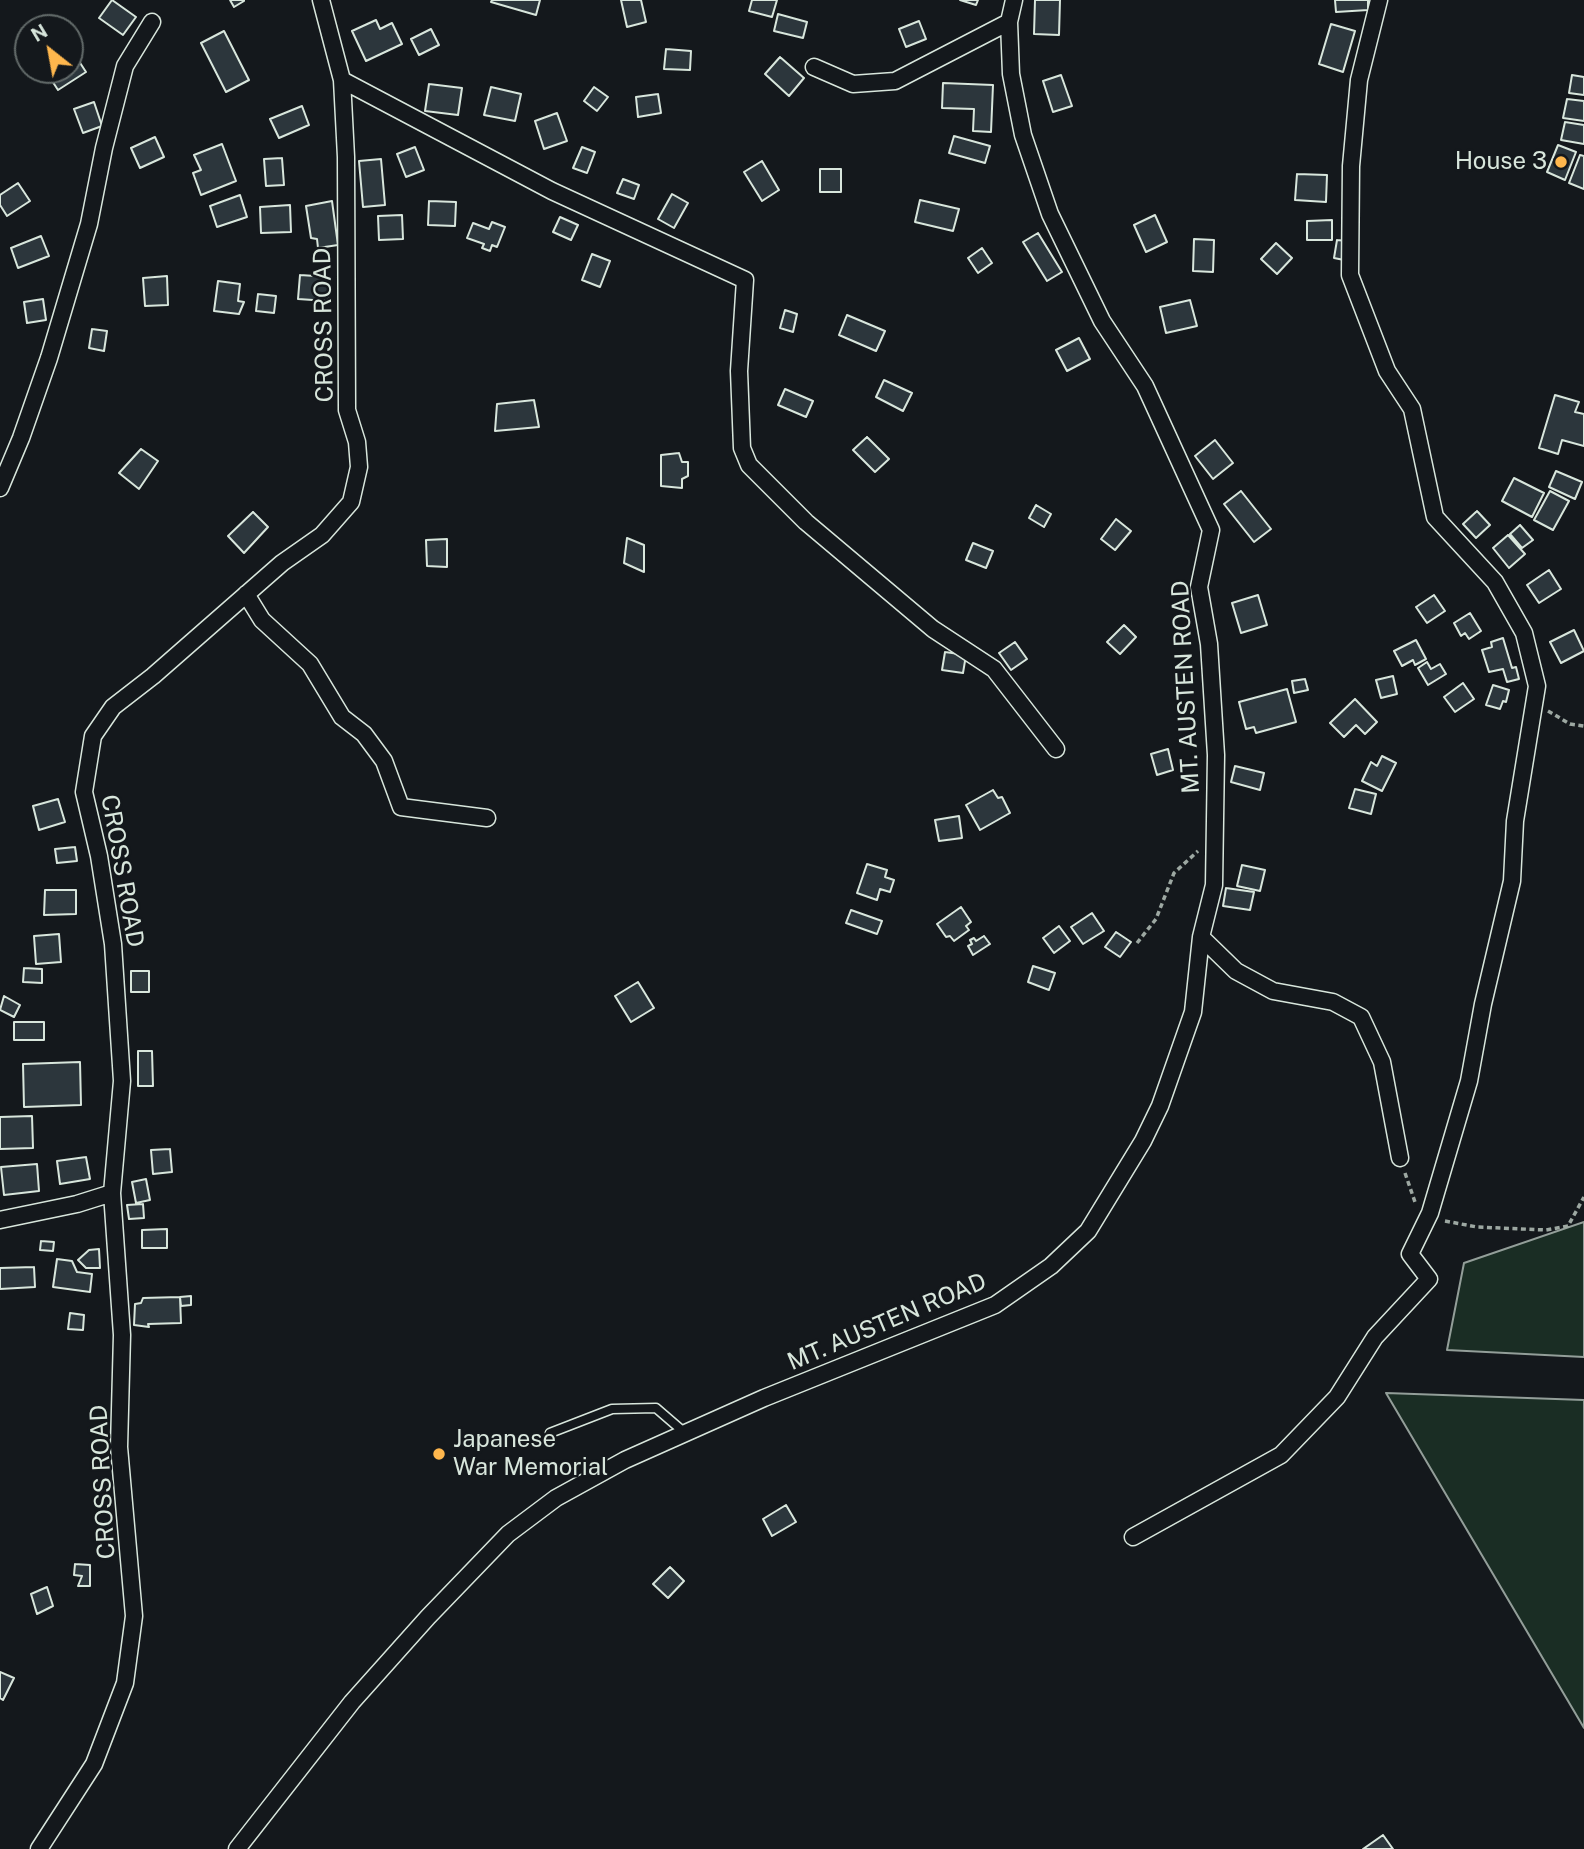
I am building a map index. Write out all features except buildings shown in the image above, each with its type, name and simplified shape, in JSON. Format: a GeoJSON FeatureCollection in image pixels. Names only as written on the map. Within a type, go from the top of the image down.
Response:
{"type":"FeatureCollection","features":[{"type":"Feature","properties":{"kind":"street","name":"CROSS ROAD"},"geometry":{"type":"LineString","coordinates":[[39,1849],[94,1764],[125,1683],[134,1616],[119,1447],[122,1335],[112,1193],[122,1081],[113,944],[99,856],[84,792],[93,736],[113,707],[153,676],[282,562],[322,535],[352,502],[359,467],[357,442],[347,410],[342,80],[321,0]]}},
{"type":"Feature","properties":{"kind":"street","name":"MT. AUSTEN ROAD"},"geometry":{"type":"LineString","coordinates":[[237,1849],[352,1702],[428,1617],[508,1534],[556,1498],[625,1461],[764,1398],[995,1305],[1051,1266],[1087,1231],[1143,1141],[1160,1106],[1193,1012],[1201,937],[1214,885],[1216,755],[1209,644],[1199,587],[1211,530],[1145,386],[1102,321],[1050,214],[1023,135],[1011,75],[1009,22],[1014,0]]}},
{"type":"Feature","properties":{"kind":"street"},"geometry":{"type":"LineString","coordinates":[[1133,1537],[1281,1455],[1337,1397],[1375,1337],[1429,1279],[1410,1254],[1430,1213],[1469,1081],[1483,1004],[1512,881],[1515,821],[1536,691],[1524,633],[1495,582],[1435,517],[1412,408],[1387,371],[1350,275],[1351,166],[1359,80],[1379,0]]}},
{"type":"Feature","properties":{"kind":"street"},"geometry":{"type":"LineString","coordinates":[[0,488],[49,358],[85,238],[125,66],[152,22]]}},
{"type":"Feature","properties":{"kind":"street"},"geometry":{"type":"LineString","coordinates":[[814,67],[853,84],[895,81],[1009,22]]}},
{"type":"Feature","properties":{"kind":"street"},"geometry":{"type":"LineString","coordinates":[[342,80],[552,191],[745,280],[739,371],[742,447],[750,465],[806,522],[933,629],[994,669],[1056,749]]}},
{"type":"Feature","properties":{"kind":"street"},"geometry":{"type":"LineString","coordinates":[[246,594],[262,620],[310,664],[342,717],[364,734],[384,761],[401,807],[487,818]]}},
{"type":"Feature","properties":{"kind":"street"},"geometry":{"type":"LineString","coordinates":[[1201,937],[1236,971],[1273,991],[1333,1002],[1361,1017],[1382,1062],[1400,1158]]}},
{"type":"Feature","properties":{"kind":"street"},"geometry":{"type":"LineString","coordinates":[[0,1220],[77,1204],[112,1193]]}},
{"type":"Feature","properties":{"kind":"lane"},"geometry":{"type":"LineString","coordinates":[[550,1433],[612,1409],[656,1408],[685,1433]]}},
{"type":"Feature","properties":{"kind":"path"},"geometry":{"type":"LineString","coordinates":[[1536,691],[1549,713],[1570,724],[1584,726]]}},
{"type":"Feature","properties":{"kind":"path"},"geometry":{"type":"LineString","coordinates":[[1137,943],[1156,919],[1174,873],[1214,835]]}},
{"type":"Feature","properties":{"kind":"path"},"geometry":{"type":"LineString","coordinates":[[1400,1158],[1415,1202],[1444,1221],[1478,1227],[1546,1230],[1568,1226],[1584,1197]]}},
{"type":"Feature","properties":{"kind":"green space"},"geometry":{"type":"Polygon","coordinates":[[[1584,1222],[1584,1357],[1447,1350],[1464,1263],[1584,1222]]]}},
{"type":"Feature","properties":{"kind":"green space"},"geometry":{"type":"Polygon","coordinates":[[[1386,1393],[1584,1400],[1584,1728],[1386,1393]]]}},
{"type":"Feature","properties":{"kind":"place","name":"House 3"},"geometry":{"type":"Point","coordinates":[1561,162]}},
{"type":"Feature","properties":{"kind":"place","name":"Japanese War Memorial"},"geometry":{"type":"Point","coordinates":[439,1454]}}]}
